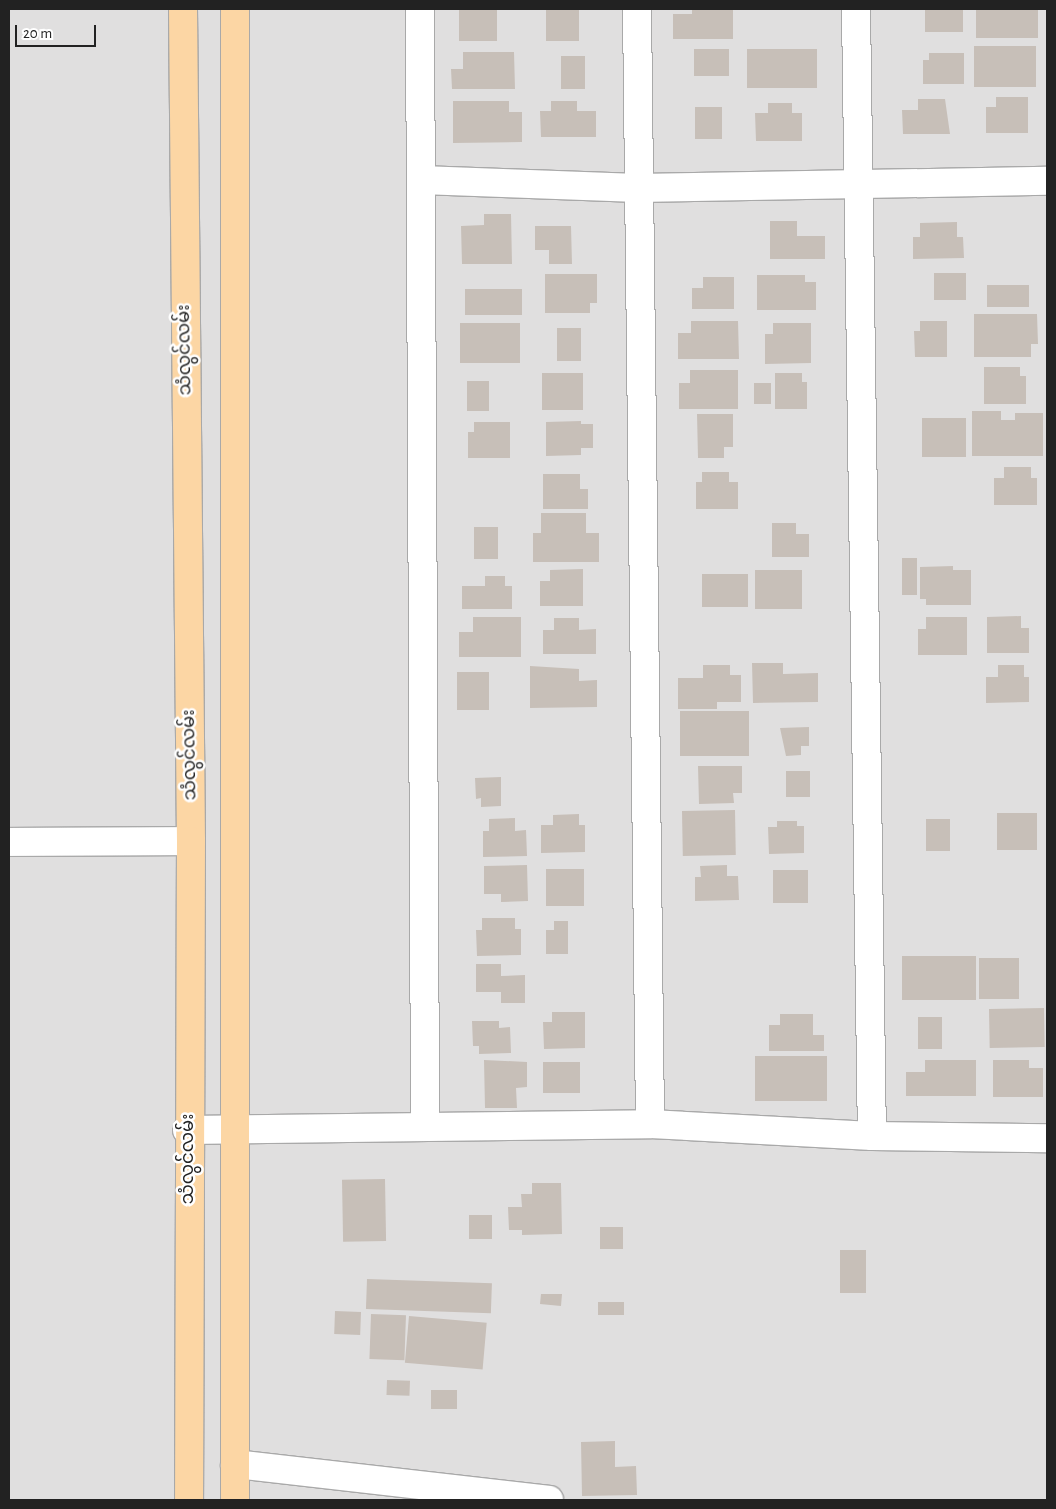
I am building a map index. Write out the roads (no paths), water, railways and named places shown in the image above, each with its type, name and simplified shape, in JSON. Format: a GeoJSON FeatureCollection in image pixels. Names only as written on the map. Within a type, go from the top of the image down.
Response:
{"type":"FeatureCollection","features":[{"type":"Feature","properties":{"kind":"main road","name":"သံလွင်လမ်း"},"geometry":{"type":"LineString","coordinates":[[184,9],[191,841],[187,1130],[189,1500]]}},
{"type":"Feature","properties":{"kind":"main road"},"geometry":{"type":"LineString","coordinates":[[235,9],[235,1500]]}},
{"type":"Feature","properties":{"kind":"street"},"geometry":{"type":"LineString","coordinates":[[420,9],[425,1127]]}},
{"type":"Feature","properties":{"kind":"street"},"geometry":{"type":"LineString","coordinates":[[637,9],[650,1124]]}},
{"type":"Feature","properties":{"kind":"street"},"geometry":{"type":"LineString","coordinates":[[856,9],[872,1136]]}},
{"type":"Feature","properties":{"kind":"street"},"geometry":{"type":"LineString","coordinates":[[421,180],[638,188],[1047,182]]}},
{"type":"Feature","properties":{"kind":"street"},"geometry":{"type":"LineString","coordinates":[[9,842],[191,841]]}},
{"type":"Feature","properties":{"kind":"street"},"geometry":{"type":"LineString","coordinates":[[187,1130],[650,1124],[872,1136],[1047,1138]]}},
{"type":"Feature","properties":{"kind":"street"},"geometry":{"type":"LineString","coordinates":[[235,1464],[549,1500]]}}]}
